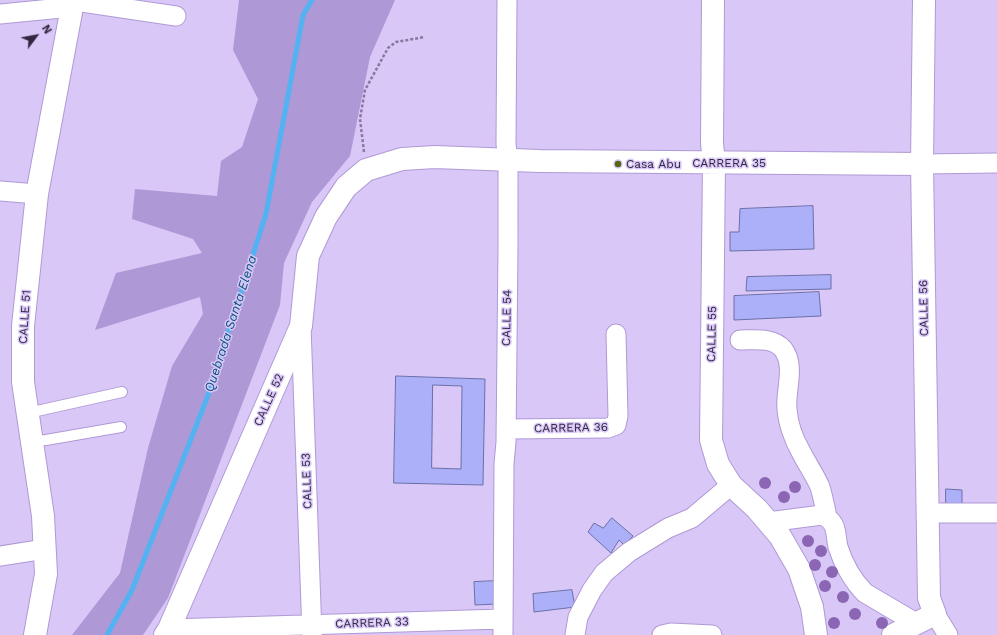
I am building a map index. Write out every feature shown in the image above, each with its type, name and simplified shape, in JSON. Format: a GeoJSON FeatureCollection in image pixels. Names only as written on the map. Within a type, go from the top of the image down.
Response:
{"type":"FeatureCollection","features":[{"type":"Feature","properties":{"kind":"street","name":"CALLE 54"},"geometry":{"type":"LineString","coordinates":[[503,627],[508,161],[506,144],[507,0]]}},
{"type":"Feature","properties":{"kind":"street","name":"CALLE 55"},"geometry":{"type":"LineString","coordinates":[[713,0],[712,144],[714,163],[711,440],[718,464],[731,486],[757,509],[780,536],[799,570],[812,607],[816,635]]}},
{"type":"Feature","properties":{"kind":"street","name":"CALLE 56"},"geometry":{"type":"LineString","coordinates":[[924,0],[922,164],[929,598],[925,619]]}},
{"type":"Feature","properties":{"kind":"street"},"geometry":{"type":"LineString","coordinates":[[0,14],[74,3],[176,16]]}},
{"type":"Feature","properties":{"kind":"street","name":"CALLE 51"},"geometry":{"type":"LineString","coordinates":[[35,635],[46,574],[43,516],[23,382],[23,326],[37,194],[74,3]]}},
{"type":"Feature","properties":{"kind":"street","name":"CARRERA 35"},"geometry":{"type":"LineString","coordinates":[[366,170],[402,159],[435,157],[508,161],[922,164],[997,163]]}},
{"type":"Feature","properties":{"kind":"street","name":"CALLE 52"},"geometry":{"type":"LineString","coordinates":[[167,632],[302,326],[308,256],[326,217],[346,188],[366,170]]}},
{"type":"Feature","properties":{"kind":"street"},"geometry":{"type":"LineString","coordinates":[[0,191],[37,194]]}},
{"type":"Feature","properties":{"kind":"street","name":"CALLE 53"},"geometry":{"type":"LineString","coordinates":[[302,326],[312,630]]}},
{"type":"Feature","properties":{"kind":"street","name":"CARRERA 36"},"geometry":{"type":"LineString","coordinates":[[506,429],[608,428],[616,425],[618,416],[616,334]]}},
{"type":"Feature","properties":{"kind":"street"},"geometry":{"type":"LineString","coordinates":[[740,340],[767,341],[776,343],[787,356],[789,367],[787,409],[792,431],[820,488],[827,517],[836,531],[838,546],[851,575],[859,587],[866,593],[925,619],[948,635]]}},
{"type":"Feature","properties":{"kind":"street"},"geometry":{"type":"LineString","coordinates":[[576,635],[578,618],[592,590],[604,573],[629,552],[668,528],[692,518],[731,486]]}},
{"type":"Feature","properties":{"kind":"street"},"geometry":{"type":"LineString","coordinates":[[928,513],[997,513]]}},
{"type":"Feature","properties":{"kind":"street"},"geometry":{"type":"LineString","coordinates":[[768,522],[822,515],[827,517]]}},
{"type":"Feature","properties":{"kind":"street"},"geometry":{"type":"LineString","coordinates":[[0,556],[45,549]]}},
{"type":"Feature","properties":{"kind":"street"},"geometry":{"type":"LineString","coordinates":[[893,635],[925,619]]}},
{"type":"Feature","properties":{"kind":"street","name":"CARRERA 33"},"geometry":{"type":"LineString","coordinates":[[167,632],[312,630],[353,623],[503,627]]}},
{"type":"Feature","properties":{"kind":"street"},"geometry":{"type":"LineString","coordinates":[[662,635],[671,633],[712,635]]}},
{"type":"Feature","properties":{"kind":"lane"},"geometry":{"type":"LineString","coordinates":[[28,414],[122,392]]}},
{"type":"Feature","properties":{"kind":"lane"},"geometry":{"type":"LineString","coordinates":[[32,441],[121,427]]}},
{"type":"Feature","properties":{"kind":"path"},"geometry":{"type":"LineString","coordinates":[[366,170],[360,119],[365,90],[388,48],[396,42],[425,37]]}},
{"type":"Feature","properties":{"kind":"shaded area"},"geometry":{"type":"Polygon","coordinates":[[[239,0],[395,0],[370,57],[350,156],[312,202],[284,263],[280,305],[168,598],[143,635],[72,635],[120,573],[148,448],[172,366],[203,314],[200,297],[95,330],[116,273],[202,253],[193,239],[132,219],[135,189],[217,196],[221,161],[242,147],[258,99],[233,50],[239,0]]]}},
{"type":"Feature","properties":{"kind":"building"},"geometry":{"type":"Polygon","coordinates":[[[813,206],[814,249],[730,251],[730,232],[739,232],[740,209],[813,206]]]}},
{"type":"Feature","properties":{"kind":"building"},"geometry":{"type":"Polygon","coordinates":[[[831,275],[831,289],[746,291],[747,277],[831,275]]]}},
{"type":"Feature","properties":{"kind":"building"},"geometry":{"type":"Polygon","coordinates":[[[819,292],[821,316],[734,320],[734,296],[819,292]]]}},
{"type":"Feature","properties":{"kind":"building"},"geometry":{"type":"Polygon","coordinates":[[[396,376],[485,379],[483,485],[394,483],[396,376]],[[433,385],[432,468],[461,469],[462,386],[433,385]]]}},
{"type":"Feature","properties":{"kind":"building"},"geometry":{"type":"Polygon","coordinates":[[[946,489],[962,490],[962,506],[946,506],[946,489]]]}},
{"type":"Feature","properties":{"kind":"building"},"geometry":{"type":"Polygon","coordinates":[[[612,518],[633,536],[624,545],[619,540],[611,553],[588,532],[594,523],[603,528],[612,518]]]}},
{"type":"Feature","properties":{"kind":"building"},"geometry":{"type":"Polygon","coordinates":[[[496,581],[497,604],[475,605],[474,582],[496,581]]]}},
{"type":"Feature","properties":{"kind":"building"},"geometry":{"type":"Polygon","coordinates":[[[572,590],[575,607],[534,612],[533,594],[572,590]]]}},
{"type":"Feature","properties":{"kind":"waterway","name":"Quebrada Santa Elena"},"geometry":{"type":"LineString","coordinates":[[107,635],[132,590],[207,398],[266,214],[303,15],[312,0]]}},
{"type":"Feature","properties":{"kind":"place","name":"Casa Abu"},"geometry":{"type":"Point","coordinates":[618,164]}}]}
